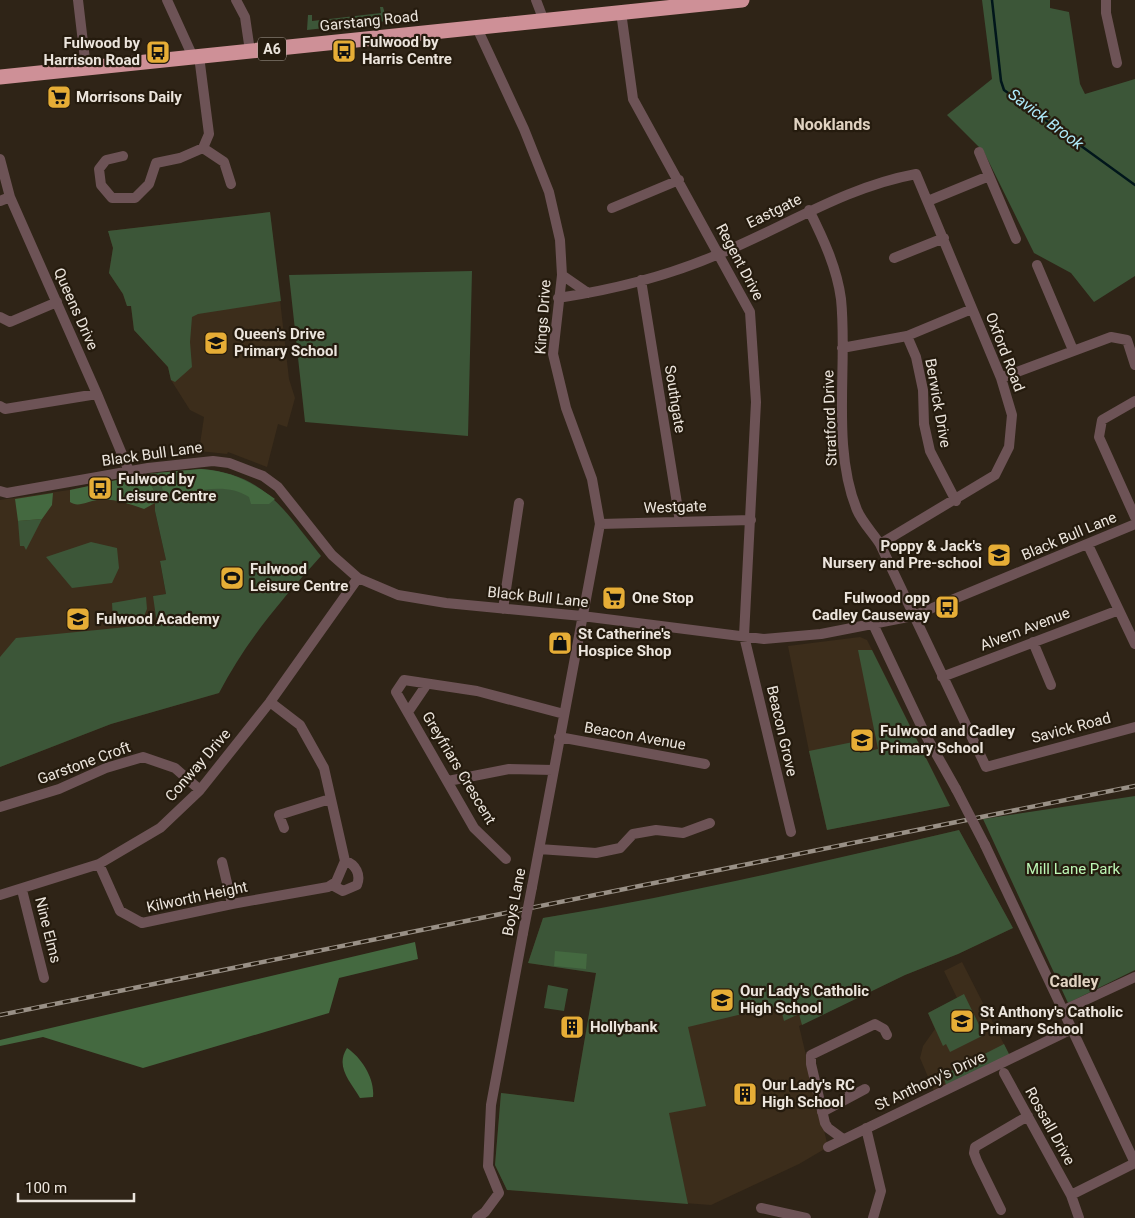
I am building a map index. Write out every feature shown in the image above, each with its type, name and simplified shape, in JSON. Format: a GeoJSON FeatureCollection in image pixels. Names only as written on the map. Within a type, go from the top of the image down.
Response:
{"type":"FeatureCollection","features":[{"type":"Feature","properties":{"kind":"highway","name":"Garstang Road"},"geometry":{"type":"LineString","coordinates":[[0,77],[742,0]]}},
{"type":"Feature","properties":{"kind":"street"},"geometry":{"type":"LineString","coordinates":[[78,0],[86,68]]}},
{"type":"Feature","properties":{"kind":"street"},"geometry":{"type":"LineString","coordinates":[[123,156],[106,160],[99,169],[101,186],[112,198],[135,198],[150,184],[156,163],[180,158],[203,148],[209,134],[196,57],[167,0]]}},
{"type":"Feature","properties":{"kind":"street"},"geometry":{"type":"LineString","coordinates":[[236,0],[244,17],[250,51]]}},
{"type":"Feature","properties":{"kind":"street"},"geometry":{"type":"LineString","coordinates":[[536,0],[544,21]]}},
{"type":"Feature","properties":{"kind":"street"},"geometry":{"type":"LineString","coordinates":[[1106,0],[1106,13],[1117,64]]}},
{"type":"Feature","properties":{"kind":"street","name":"Regent Drive"},"geometry":{"type":"LineString","coordinates":[[621,12],[633,98],[750,312],[756,402],[744,636]]}},
{"type":"Feature","properties":{"kind":"street","name":"Kings Drive"},"geometry":{"type":"LineString","coordinates":[[477,28],[524,130],[549,192],[560,240],[562,274],[553,354],[566,408],[592,479],[600,524],[582,616]]}},
{"type":"Feature","properties":{"kind":"street"},"geometry":{"type":"LineString","coordinates":[[203,148],[224,162],[231,184]]}},
{"type":"Feature","properties":{"kind":"street"},"geometry":{"type":"LineString","coordinates":[[979,152],[1016,239]]}},
{"type":"Feature","properties":{"kind":"street","name":"Queens Drive"},"geometry":{"type":"LineString","coordinates":[[0,159],[10,197],[129,471]]}},
{"type":"Feature","properties":{"kind":"street","name":"Oxford Road"},"geometry":{"type":"LineString","coordinates":[[880,544],[956,501],[995,475],[1010,447],[1012,415],[1001,378],[916,174]]}},
{"type":"Feature","properties":{"kind":"street","name":"Eastgate"},"geometry":{"type":"LineString","coordinates":[[558,298],[641,280],[719,254],[810,210],[886,180],[916,174]]}},
{"type":"Feature","properties":{"kind":"street"},"geometry":{"type":"LineString","coordinates":[[928,201],[989,176]]}},
{"type":"Feature","properties":{"kind":"street"},"geometry":{"type":"LineString","coordinates":[[612,208],[679,180]]}},
{"type":"Feature","properties":{"kind":"street"},"geometry":{"type":"LineString","coordinates":[[0,201],[10,197]]}},
{"type":"Feature","properties":{"kind":"street","name":"Stratford Drive"},"geometry":{"type":"LineString","coordinates":[[810,210],[828,248],[840,298],[842,416],[847,472],[857,511],[880,544],[986,767]]}},
{"type":"Feature","properties":{"kind":"street"},"geometry":{"type":"LineString","coordinates":[[894,258],[944,238]]}},
{"type":"Feature","properties":{"kind":"street"},"geometry":{"type":"LineString","coordinates":[[1037,265],[1073,350]]}},
{"type":"Feature","properties":{"kind":"street"},"geometry":{"type":"LineString","coordinates":[[562,274],[588,293]]}},
{"type":"Feature","properties":{"kind":"street","name":"Southgate"},"geometry":{"type":"LineString","coordinates":[[641,280],[680,522]]}},
{"type":"Feature","properties":{"kind":"street"},"geometry":{"type":"LineString","coordinates":[[0,317],[10,322],[57,302]]}},
{"type":"Feature","properties":{"kind":"street"},"geometry":{"type":"LineString","coordinates":[[842,348],[907,336],[972,309]]}},
{"type":"Feature","properties":{"kind":"street","name":"Berwick Drive"},"geometry":{"type":"LineString","coordinates":[[907,336],[916,357],[923,390],[924,424],[930,451],[956,501]]}},
{"type":"Feature","properties":{"kind":"street"},"geometry":{"type":"LineString","coordinates":[[1001,378],[1111,336],[1127,340],[1135,365]]}},
{"type":"Feature","properties":{"kind":"street"},"geometry":{"type":"LineString","coordinates":[[0,406],[5,409],[97,394]]}},
{"type":"Feature","properties":{"kind":"street"},"geometry":{"type":"LineString","coordinates":[[1135,401],[1102,420],[1099,437],[1135,517]]}},
{"type":"Feature","properties":{"kind":"street","name":"Black Bull Lane"},"geometry":{"type":"LineString","coordinates":[[0,491],[7,493],[129,471],[213,461],[248,469],[263,476],[278,487],[332,555],[358,578],[398,595],[764,639],[794,638],[913,616],[1135,524]]}},
{"type":"Feature","properties":{"kind":"street"},"geometry":{"type":"LineString","coordinates":[[503,609],[519,503]]}},
{"type":"Feature","properties":{"kind":"street","name":"Westgate"},"geometry":{"type":"LineString","coordinates":[[600,524],[751,520]]}},
{"type":"Feature","properties":{"kind":"street"},"geometry":{"type":"LineString","coordinates":[[1088,545],[1135,644]]}},
{"type":"Feature","properties":{"kind":"street","name":"Conway Drive"},"geometry":{"type":"LineString","coordinates":[[0,895],[22,890],[99,864],[160,828],[200,790],[270,702],[358,578]]}},
{"type":"Feature","properties":{"kind":"street","name":"Alvern Avenue"},"geometry":{"type":"LineString","coordinates":[[942,677],[1119,610]]}},
{"type":"Feature","properties":{"kind":"street","name":"Boys Lane"},"geometry":{"type":"LineString","coordinates":[[477,1218],[485,1212],[499,1193],[488,1166],[491,1104],[582,616]]}},
{"type":"Feature","properties":{"kind":"street"},"geometry":{"type":"LineString","coordinates":[[873,624],[920,726],[985,845],[1135,1163],[1071,1194]]}},
{"type":"Feature","properties":{"kind":"street","name":"Beacon Grove"},"geometry":{"type":"LineString","coordinates":[[744,636],[791,832]]}},
{"type":"Feature","properties":{"kind":"street"},"geometry":{"type":"LineString","coordinates":[[1033,642],[1051,685]]}},
{"type":"Feature","properties":{"kind":"street","name":"Greyfriars Crescent"},"geometry":{"type":"LineString","coordinates":[[506,859],[474,828],[396,692],[404,680],[477,691],[564,714]]}},
{"type":"Feature","properties":{"kind":"street","name":"Greyfriars Crescent"},"geometry":{"type":"LineString","coordinates":[[408,712],[427,684]]}},
{"type":"Feature","properties":{"kind":"street","name":"Kilworth Height"},"geometry":{"type":"LineString","coordinates":[[99,864],[120,911],[142,923],[332,885],[343,891],[357,885],[359,880],[356,869],[352,864],[345,861],[324,768],[300,725],[270,702]]}},
{"type":"Feature","properties":{"kind":"street","name":"Savick Road"},"geometry":{"type":"LineString","coordinates":[[986,767],[1135,727]]}},
{"type":"Feature","properties":{"kind":"street","name":"Beacon Avenue"},"geometry":{"type":"LineString","coordinates":[[559,737],[705,764]]}},
{"type":"Feature","properties":{"kind":"street","name":"Garstone Croft"},"geometry":{"type":"LineString","coordinates":[[0,807],[59,789],[106,768],[143,758],[175,768],[200,790]]}},
{"type":"Feature","properties":{"kind":"street"},"geometry":{"type":"LineString","coordinates":[[448,781],[509,769],[553,770]]}},
{"type":"Feature","properties":{"kind":"street"},"geometry":{"type":"LineString","coordinates":[[284,828],[279,815],[330,799]]}},
{"type":"Feature","properties":{"kind":"street"},"geometry":{"type":"LineString","coordinates":[[539,849],[596,853],[620,848],[633,834],[656,830],[683,834],[710,822]]}},
{"type":"Feature","properties":{"kind":"street"},"geometry":{"type":"LineString","coordinates":[[332,885],[341,874],[345,861]]}},
{"type":"Feature","properties":{"kind":"street"},"geometry":{"type":"LineString","coordinates":[[222,862],[232,904]]}},
{"type":"Feature","properties":{"kind":"street","name":"Nine Elms"},"geometry":{"type":"LineString","coordinates":[[22,890],[44,978]]}},
{"type":"Feature","properties":{"kind":"street"},"geometry":{"type":"LineString","coordinates":[[1064,1010],[1134,979]]}},
{"type":"Feature","properties":{"kind":"street"},"geometry":{"type":"LineString","coordinates":[[843,1139],[828,1128],[822,1112],[811,1055],[875,1024],[884,1029],[887,1035]]}},
{"type":"Feature","properties":{"kind":"street","name":"St Anthony's Drive"},"geometry":{"type":"LineString","coordinates":[[828,1147],[1072,1029]]}},
{"type":"Feature","properties":{"kind":"street","name":"Rossall Drive"},"geometry":{"type":"LineString","coordinates":[[1004,1073],[1071,1194],[1079,1218]]}},
{"type":"Feature","properties":{"kind":"street"},"geometry":{"type":"LineString","coordinates":[[822,1112],[850,1090],[865,1089]]}},
{"type":"Feature","properties":{"kind":"street"},"geometry":{"type":"LineString","coordinates":[[1001,1210],[977,1161],[974,1152],[975,1146],[1028,1116]]}},
{"type":"Feature","properties":{"kind":"street"},"geometry":{"type":"LineString","coordinates":[[866,1128],[881,1192],[873,1218]]}},
{"type":"Feature","properties":{"kind":"street"},"geometry":{"type":"LineString","coordinates":[[764,1212],[806,1218]]}},
{"type":"Feature","properties":{"kind":"shaded area","name":"Queen's Drive Primary School"},"geometry":{"type":"Polygon","coordinates":[[[270,212],[289,379],[295,398],[287,427],[278,424],[267,467],[228,452],[227,454],[199,451],[204,417],[190,410],[171,380],[168,367],[134,330],[131,306],[127,306],[123,294],[109,273],[113,248],[108,231],[270,212]]]}},
{"type":"Feature","properties":{"kind":"shaded area","name":"Fulwood Academy"},"geometry":{"type":"Polygon","coordinates":[[[145,474],[155,492],[155,511],[166,560],[160,562],[166,594],[153,596],[219,693],[111,724],[0,767],[0,500],[69,490],[145,474]]]}},
{"type":"Feature","properties":{"kind":"shaded area","name":"Fulwood and Cadley Primary School"},"geometry":{"type":"Polygon","coordinates":[[[860,637],[867,640],[950,806],[827,830],[788,646],[860,637]]]}},
{"type":"Feature","properties":{"kind":"shaded area","name":"Our Lady's Catholic High School"},"geometry":{"type":"Polygon","coordinates":[[[959,830],[1013,928],[958,954],[905,975],[799,1026],[828,1147],[799,1164],[711,1205],[507,1190],[495,1165],[501,1093],[574,1102],[596,973],[528,963],[543,918],[630,904],[780,872],[959,830]]]}},
{"type":"Feature","properties":{"kind":"shaded area","name":"St Anthony's Catholic Primary School"},"geometry":{"type":"Polygon","coordinates":[[[962,962],[1010,1056],[934,1091],[920,1058],[923,1046],[935,1029],[928,1013],[957,998],[944,971],[962,962]]]}},
{"type":"Feature","properties":{"kind":"green space"},"geometry":{"type":"Polygon","coordinates":[[[982,0],[1050,0],[1050,8],[1069,12],[1080,84],[1085,94],[1135,79],[1135,276],[1094,302],[1071,273],[1034,253],[984,152],[947,115],[992,79],[982,0]]]}},
{"type":"Feature","properties":{"kind":"green space"},"geometry":{"type":"Polygon","coordinates":[[[380,7],[383,7],[387,21],[307,30],[308,15],[312,15],[312,21],[381,13],[380,7]]]}},
{"type":"Feature","properties":{"kind":"green space"},"geometry":{"type":"Polygon","coordinates":[[[270,212],[281,301],[198,314],[192,317],[190,342],[192,367],[175,382],[171,380],[168,367],[134,330],[131,306],[127,306],[123,294],[109,273],[113,248],[108,231],[270,212]]]}},
{"type":"Feature","properties":{"kind":"green space"},"geometry":{"type":"Polygon","coordinates":[[[472,271],[468,436],[305,422],[289,275],[472,271]]]}},
{"type":"Feature","properties":{"kind":"green space"},"geometry":{"type":"Polygon","coordinates":[[[201,469],[223,472],[242,478],[271,497],[296,524],[321,556],[292,588],[253,638],[219,693],[111,724],[0,767],[0,657],[16,638],[157,624],[153,596],[166,594],[160,561],[166,560],[155,511],[155,492],[145,474],[201,469]]]}},
{"type":"Feature","properties":{"kind":"green space"},"geometry":{"type":"Polygon","coordinates":[[[201,469],[223,472],[241,478],[275,499],[269,504],[251,504],[249,497],[240,492],[219,489],[208,489],[165,498],[158,473],[201,469]]]}},
{"type":"Feature","properties":{"kind":"green space"},"geometry":{"type":"Polygon","coordinates":[[[145,474],[155,492],[155,503],[144,509],[109,500],[97,500],[80,504],[70,502],[70,490],[145,474]]]}},
{"type":"Feature","properties":{"kind":"green space"},"geometry":{"type":"Polygon","coordinates":[[[53,493],[52,505],[42,519],[18,521],[15,499],[53,493]]]}},
{"type":"Feature","properties":{"kind":"green space"},"geometry":{"type":"Polygon","coordinates":[[[42,519],[26,550],[24,546],[20,546],[18,521],[42,519]]]}},
{"type":"Feature","properties":{"kind":"green space"},"geometry":{"type":"Polygon","coordinates":[[[91,542],[117,548],[119,568],[112,583],[72,588],[46,557],[91,542]]]}},
{"type":"Feature","properties":{"kind":"green space"},"geometry":{"type":"Polygon","coordinates":[[[146,597],[147,609],[144,616],[113,621],[112,603],[146,597]]]}},
{"type":"Feature","properties":{"kind":"green space","name":"Fulwood and Cadley Primary School"},"geometry":{"type":"Polygon","coordinates":[[[858,650],[872,650],[950,806],[827,830],[809,751],[858,741],[860,753],[878,749],[858,650]]]}},
{"type":"Feature","properties":{"kind":"green space","name":"Mill Lane Park"},"geometry":{"type":"Polygon","coordinates":[[[1135,796],[1135,970],[1068,1003],[983,819],[1135,796]]]}},
{"type":"Feature","properties":{"kind":"green space","name":"Our Lady's Catholic High School"},"geometry":{"type":"Polygon","coordinates":[[[959,830],[1013,928],[958,954],[905,975],[802,1025],[799,1014],[784,1021],[780,1005],[688,1027],[706,1106],[669,1113],[688,1204],[507,1190],[495,1165],[501,1093],[574,1102],[596,973],[528,963],[543,918],[804,866],[959,830]]]}},
{"type":"Feature","properties":{"kind":"green space"},"geometry":{"type":"Polygon","coordinates":[[[415,942],[418,959],[339,978],[329,1013],[143,1068],[43,1037],[0,1046],[0,1040],[415,942]]]}},
{"type":"Feature","properties":{"kind":"green space"},"geometry":{"type":"Polygon","coordinates":[[[555,951],[587,954],[586,969],[554,966],[555,951]]]}},
{"type":"Feature","properties":{"kind":"green space"},"geometry":{"type":"Polygon","coordinates":[[[548,985],[568,989],[564,1011],[544,1008],[548,985]]]}},
{"type":"Feature","properties":{"kind":"green space"},"geometry":{"type":"Polygon","coordinates":[[[964,994],[984,1035],[950,1052],[946,1044],[943,1046],[928,1013],[964,994]]]}},
{"type":"Feature","properties":{"kind":"green space"},"geometry":{"type":"Polygon","coordinates":[[[1004,1044],[1010,1056],[946,1085],[943,1075],[1004,1044]]]}},
{"type":"Feature","properties":{"kind":"green space"},"geometry":{"type":"Polygon","coordinates":[[[347,1048],[358,1057],[370,1076],[373,1097],[360,1098],[348,1080],[343,1068],[344,1055],[347,1048]]]}},
{"type":"Feature","properties":{"kind":"waterway","name":"Savick Brook"},"geometry":{"type":"LineString","coordinates":[[992,0],[1001,81],[1004,90],[1135,185]]}},
{"type":"Feature","properties":{"kind":"railway"},"geometry":{"type":"LineString","coordinates":[[0,1015],[1135,786]]}},
{"type":"Feature","properties":{"kind":"place","name":"Fulwood by Harris Centre"},"geometry":{"type":"Point","coordinates":[344,51]}},
{"type":"Feature","properties":{"kind":"place","name":"Fulwood by Harrison Road"},"geometry":{"type":"Point","coordinates":[158,52]}},
{"type":"Feature","properties":{"kind":"place","name":"Morrisons Daily"},"geometry":{"type":"Point","coordinates":[59,97]}},
{"type":"Feature","properties":{"kind":"place","name":"Queen's Drive Primary School"},"geometry":{"type":"Point","coordinates":[216,343]}},
{"type":"Feature","properties":{"kind":"place","name":"Fulwood by Leisure Centre"},"geometry":{"type":"Point","coordinates":[100,488]}},
{"type":"Feature","properties":{"kind":"place","name":"Poppy & Jack's Nursery and Pre-school"},"geometry":{"type":"Point","coordinates":[999,555]}},
{"type":"Feature","properties":{"kind":"place","name":"Fulwood Leisure Centre"},"geometry":{"type":"Point","coordinates":[232,578]}},
{"type":"Feature","properties":{"kind":"place","name":"One Stop"},"geometry":{"type":"Point","coordinates":[614,598]}},
{"type":"Feature","properties":{"kind":"place","name":"Fulwood opp Cadley Causeway"},"geometry":{"type":"Point","coordinates":[947,607]}},
{"type":"Feature","properties":{"kind":"place","name":"Fulwood Academy"},"geometry":{"type":"Point","coordinates":[78,619]}},
{"type":"Feature","properties":{"kind":"place","name":"St Catherine's Hospice Shop"},"geometry":{"type":"Point","coordinates":[560,643]}},
{"type":"Feature","properties":{"kind":"place","name":"Fulwood and Cadley Primary School"},"geometry":{"type":"Point","coordinates":[862,740]}},
{"type":"Feature","properties":{"kind":"place","name":"Our Lady's Catholic High School"},"geometry":{"type":"Point","coordinates":[722,1000]}},
{"type":"Feature","properties":{"kind":"place","name":"St Anthony's Catholic Primary School"},"geometry":{"type":"Point","coordinates":[962,1021]}},
{"type":"Feature","properties":{"kind":"place","name":"Hollybank"},"geometry":{"type":"Point","coordinates":[572,1027]}},
{"type":"Feature","properties":{"kind":"place","name":"Our Lady's RC High School"},"geometry":{"type":"Point","coordinates":[745,1094]}},
{"type":"Feature","properties":{"kind":"district","name":"Nooklands"},"geometry":{"type":"Point","coordinates":[832,124]}},
{"type":"Feature","properties":{"kind":"district","name":"Cadley"},"geometry":{"type":"Point","coordinates":[1074,981]}}]}
